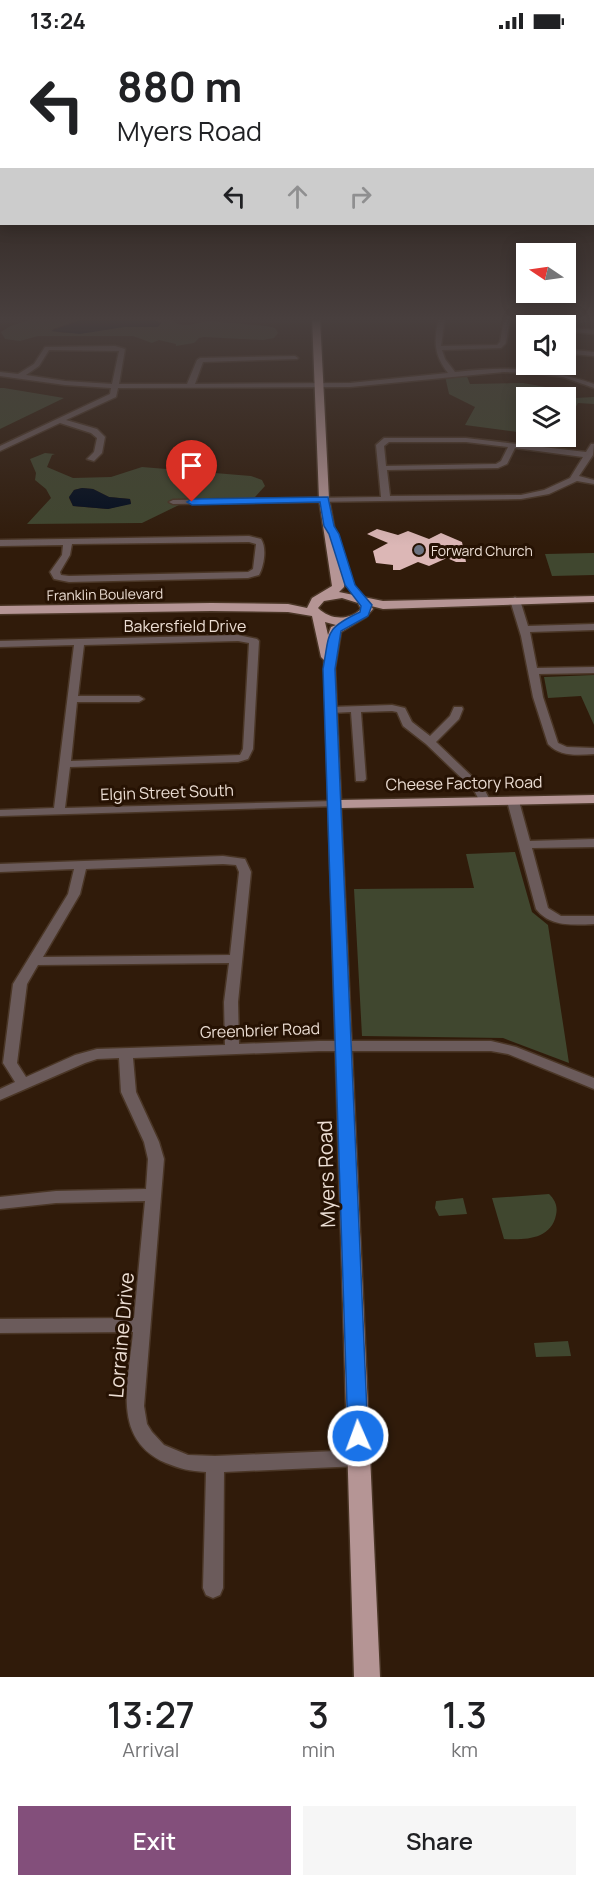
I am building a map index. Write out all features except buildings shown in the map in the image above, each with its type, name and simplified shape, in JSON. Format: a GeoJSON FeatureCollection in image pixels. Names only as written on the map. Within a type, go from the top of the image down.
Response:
{"type":"FeatureCollection","features":[{"type":"Feature","properties":{"kind":"main road"},"geometry":{"type":"LineString","coordinates":[[316,614],[312,605],[338,587],[339,581],[328,534],[329,526],[324,499],[320,393]]}},
{"type":"Feature","properties":{"kind":"main road"},"geometry":{"type":"LineString","coordinates":[[329,526],[334,534],[350,585],[367,609],[355,618]]}},
{"type":"Feature","properties":{"kind":"main road","name":"Franklin Boulevard"},"geometry":{"type":"LineString","coordinates":[[211,607],[343,595],[361,600]]}},
{"type":"Feature","properties":{"kind":"main road"},"geometry":{"type":"LineString","coordinates":[[361,600],[379,605],[594,598]]}},
{"type":"Feature","properties":{"kind":"main road"},"geometry":{"type":"LineString","coordinates":[[355,618],[454,603]]}},
{"type":"Feature","properties":{"kind":"main road","name":"Franklin Boulevard"},"geometry":{"type":"LineString","coordinates":[[0,610],[288,608],[337,621],[355,618]]}},
{"type":"Feature","properties":{"kind":"main road","name":"Myers Road"},"geometry":{"type":"LineString","coordinates":[[316,614],[329,669],[331,710],[367,1677]]}},
{"type":"Feature","properties":{"kind":"main road","name":"Myers Road"},"geometry":{"type":"LineString","coordinates":[[329,669],[335,630],[355,618]]}},
{"type":"Feature","properties":{"kind":"main road","name":"Cheese Factory Road"},"geometry":{"type":"LineString","coordinates":[[334,804],[594,800]]}},
{"type":"Feature","properties":{"kind":"street"},"geometry":{"type":"LineString","coordinates":[[0,449],[106,399],[113,393]]}},
{"type":"Feature","properties":{"kind":"street"},"geometry":{"type":"LineString","coordinates":[[61,421],[94,430],[101,436],[98,453],[91,459]]}},
{"type":"Feature","properties":{"kind":"street"},"geometry":{"type":"LineString","coordinates":[[386,500],[380,445],[387,440],[461,439],[589,455]]}},
{"type":"Feature","properties":{"kind":"street"},"geometry":{"type":"LineString","coordinates":[[383,468],[498,466],[504,462],[513,445]]}},
{"type":"Feature","properties":{"kind":"street"},"geometry":{"type":"LineString","coordinates":[[173,502],[521,497],[558,488],[575,478],[594,446]]}},
{"type":"Feature","properties":{"kind":"street"},"geometry":{"type":"LineString","coordinates":[[575,478],[594,482]]}},
{"type":"Feature","properties":{"kind":"street"},"geometry":{"type":"LineString","coordinates":[[0,543],[249,539],[258,541],[260,544],[258,569],[256,573],[248,575],[69,579],[57,577],[55,572],[66,555],[68,542]]}},
{"type":"Feature","properties":{"kind":"street"},"geometry":{"type":"LineString","coordinates":[[515,600],[553,744],[558,749],[569,751],[594,751]]}},
{"type":"Feature","properties":{"kind":"street"},"geometry":{"type":"LineString","coordinates":[[524,629],[594,627]]}},
{"type":"Feature","properties":{"kind":"street","name":"Bakersfield Drive"},"geometry":{"type":"LineString","coordinates":[[0,644],[238,638],[254,641],[248,749],[244,757],[65,764]]}},
{"type":"Feature","properties":{"kind":"street"},"geometry":{"type":"LineString","coordinates":[[59,812],[79,643]]}},
{"type":"Feature","properties":{"kind":"street"},"geometry":{"type":"LineString","coordinates":[[533,671],[594,670]]}},
{"type":"Feature","properties":{"kind":"street"},"geometry":{"type":"LineString","coordinates":[[72,699],[139,699]]}},
{"type":"Feature","properties":{"kind":"street"},"geometry":{"type":"LineString","coordinates":[[331,710],[392,708],[401,710],[407,724],[430,742],[479,789],[484,800]]}},
{"type":"Feature","properties":{"kind":"street"},"geometry":{"type":"LineString","coordinates":[[356,709],[360,779]]}},
{"type":"Feature","properties":{"kind":"street"},"geometry":{"type":"LineString","coordinates":[[430,742],[455,717],[458,709]]}},
{"type":"Feature","properties":{"kind":"street"},"geometry":{"type":"LineString","coordinates":[[513,801],[542,909],[562,920],[594,920]]}},
{"type":"Feature","properties":{"kind":"street","name":"Elgin Street South"},"geometry":{"type":"LineString","coordinates":[[0,813],[334,804]]}},
{"type":"Feature","properties":{"kind":"street"},"geometry":{"type":"LineString","coordinates":[[526,844],[594,843]]}},
{"type":"Feature","properties":{"kind":"street"},"geometry":{"type":"LineString","coordinates":[[0,868],[224,860],[241,862],[245,872],[234,959],[231,1002],[232,1048]]}},
{"type":"Feature","properties":{"kind":"street"},"geometry":{"type":"LineString","coordinates":[[24,1085],[10,1064],[20,984],[74,894],[81,866]]}},
{"type":"Feature","properties":{"kind":"street"},"geometry":{"type":"LineString","coordinates":[[33,961],[234,959]]}},
{"type":"Feature","properties":{"kind":"street","name":"Greenbrier Road"},"geometry":{"type":"LineString","coordinates":[[0,1095],[80,1059],[97,1054],[232,1048],[498,1047],[594,1084]]}},
{"type":"Feature","properties":{"kind":"street","name":"Lorraine Drive"},"geometry":{"type":"LineString","coordinates":[[126,1054],[130,1098],[153,1144],[156,1159],[135,1406],[138,1427],[158,1451],[187,1463],[215,1464],[359,1458]]}},
{"type":"Feature","properties":{"kind":"street"},"geometry":{"type":"LineString","coordinates":[[0,1203],[56,1197],[154,1195]]}},
{"type":"Feature","properties":{"kind":"street"},"geometry":{"type":"LineString","coordinates":[[0,1326],[142,1325]]}},
{"type":"Feature","properties":{"kind":"street"},"geometry":{"type":"LineString","coordinates":[[213,1588],[215,1464]]}},
{"type":"Feature","properties":{"kind":"green space"},"geometry":{"type":"Polygon","coordinates":[[[0,393],[36,393],[64,398],[0,429],[0,393]]]}},
{"type":"Feature","properties":{"kind":"green space"},"geometry":{"type":"Polygon","coordinates":[[[449,393],[516,393],[516,432],[465,425],[475,407],[449,393]]]}},
{"type":"Feature","properties":{"kind":"green space"},"geometry":{"type":"Polygon","coordinates":[[[594,397],[594,404],[578,403],[576,407],[576,398],[594,397]]]}},
{"type":"Feature","properties":{"kind":"green space"},"geometry":{"type":"Polygon","coordinates":[[[45,453],[55,454],[52,455],[47,467],[73,478],[111,477],[142,467],[251,476],[262,480],[265,486],[255,497],[179,505],[142,523],[27,524],[51,498],[46,489],[35,480],[36,473],[30,459],[45,453]],[[93,489],[74,490],[69,498],[73,506],[108,509],[131,503],[130,499],[109,497],[93,489]]]}},
{"type":"Feature","properties":{"kind":"green space"},"geometry":{"type":"Polygon","coordinates":[[[594,553],[594,575],[552,576],[545,554],[594,553]]]}},
{"type":"Feature","properties":{"kind":"green space"},"geometry":{"type":"Polygon","coordinates":[[[594,675],[594,725],[581,696],[548,698],[544,677],[594,675]]]}},
{"type":"Feature","properties":{"kind":"green space"},"geometry":{"type":"Polygon","coordinates":[[[515,852],[532,912],[548,925],[569,1063],[503,1038],[362,1036],[354,889],[474,888],[466,854],[515,852]]]}},
{"type":"Feature","properties":{"kind":"green space"},"geometry":{"type":"Polygon","coordinates":[[[549,1194],[557,1209],[549,1229],[536,1237],[504,1239],[492,1198],[549,1194]]]}},
{"type":"Feature","properties":{"kind":"green space"},"geometry":{"type":"Polygon","coordinates":[[[463,1198],[467,1214],[439,1216],[435,1208],[436,1201],[463,1198]]]}},
{"type":"Feature","properties":{"kind":"green space"},"geometry":{"type":"Polygon","coordinates":[[[568,1341],[571,1356],[536,1357],[534,1343],[568,1341]]]}},
{"type":"Feature","properties":{"kind":"water"},"geometry":{"type":"Polygon","coordinates":[[[93,489],[109,497],[130,499],[131,504],[108,509],[73,506],[69,497],[74,490],[93,489]]]}},
{"type":"Feature","properties":{"kind":"place","name":"Forward Church"},"geometry":{"type":"Point","coordinates":[419,550]}},
{"type":"Feature","properties":{"kind":"route"},"geometry":{"type":"LineString","coordinates":[[192,502],[324,499],[329,526],[334,534],[350,585],[367,609],[364,614],[342,624],[335,630],[329,669],[358,1436]]}}]}
